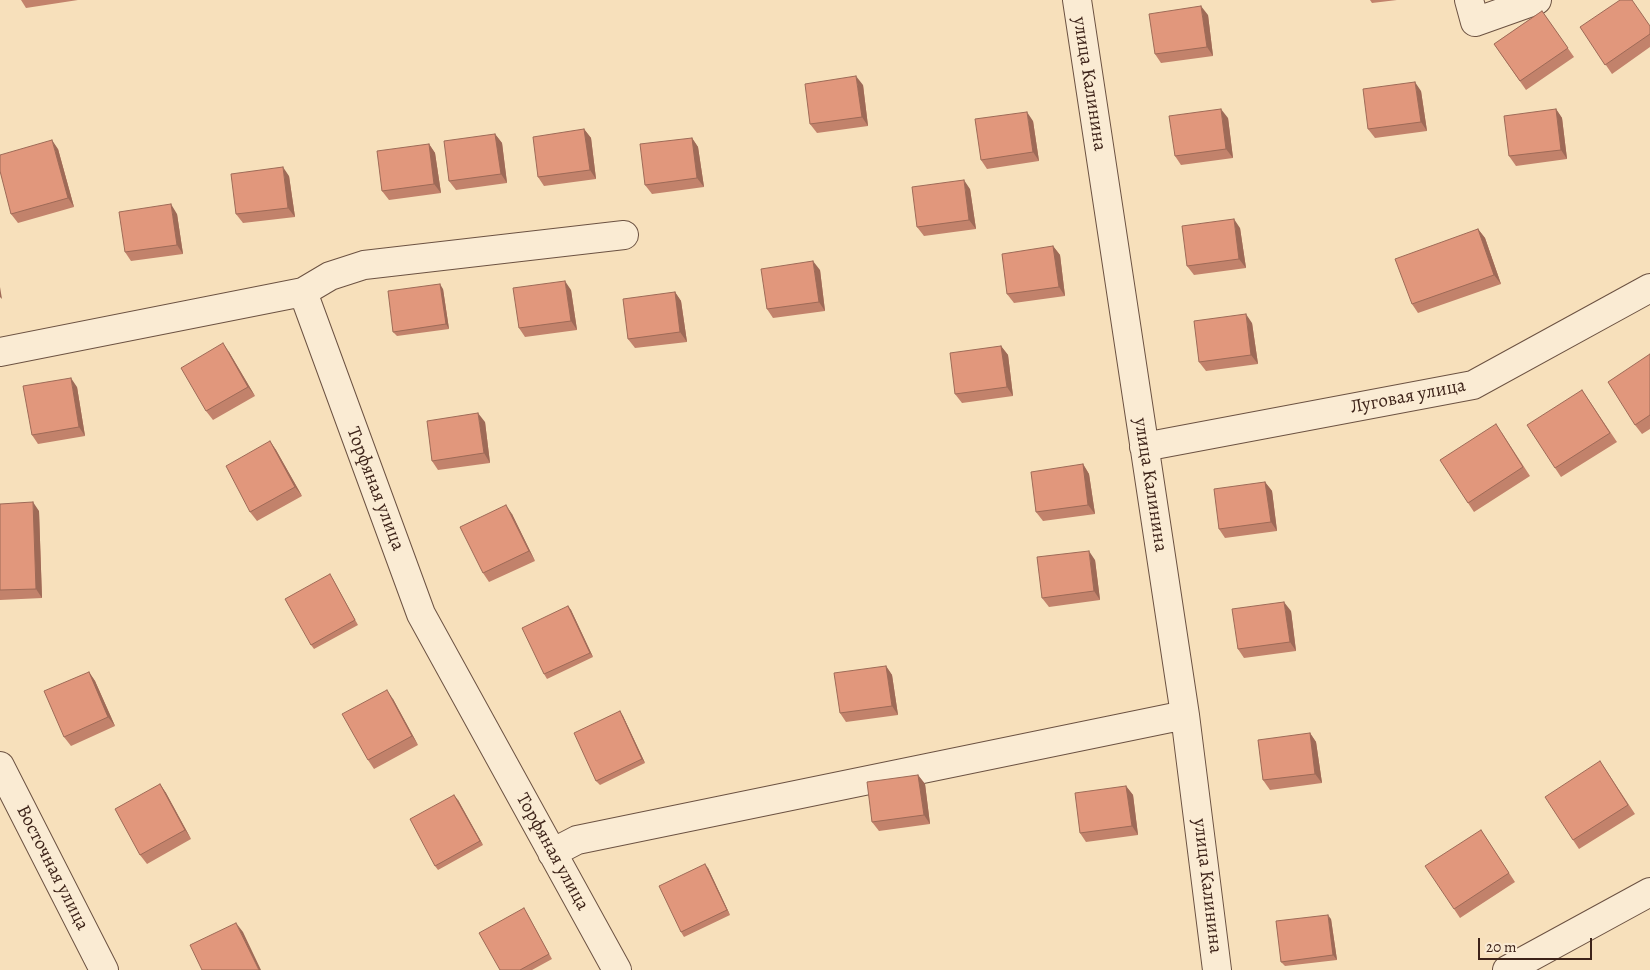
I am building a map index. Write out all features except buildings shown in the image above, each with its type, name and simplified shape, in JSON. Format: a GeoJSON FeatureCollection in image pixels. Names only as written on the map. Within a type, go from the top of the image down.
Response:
{"type":"FeatureCollection","features":[{"type":"Feature","properties":{"kind":"street","name":"улица Калинина"},"geometry":{"type":"LineString","coordinates":[[1077,0],[1185,715],[1217,970]]}},
{"type":"Feature","properties":{"kind":"street"},"geometry":{"type":"LineString","coordinates":[[1469,0],[1475,22],[1537,0]]}},
{"type":"Feature","properties":{"kind":"street"},"geometry":{"type":"LineString","coordinates":[[0,352],[303,292],[330,276],[364,265],[624,235]]}},
{"type":"Feature","properties":{"kind":"street","name":"Луговая улица"},"geometry":{"type":"LineString","coordinates":[[1144,447],[1473,385],[1650,288]]}},
{"type":"Feature","properties":{"kind":"street","name":"Торфяная улица"},"geometry":{"type":"LineString","coordinates":[[303,292],[421,614],[617,970]]}},
{"type":"Feature","properties":{"kind":"street"},"geometry":{"type":"LineString","coordinates":[[552,853],[577,840],[1185,715]]}},
{"type":"Feature","properties":{"kind":"street","name":"Восточная улица"},"geometry":{"type":"LineString","coordinates":[[0,766],[104,970]]}},
{"type":"Feature","properties":{"kind":"street"},"geometry":{"type":"LineString","coordinates":[[1507,970],[1650,892]]}}]}
